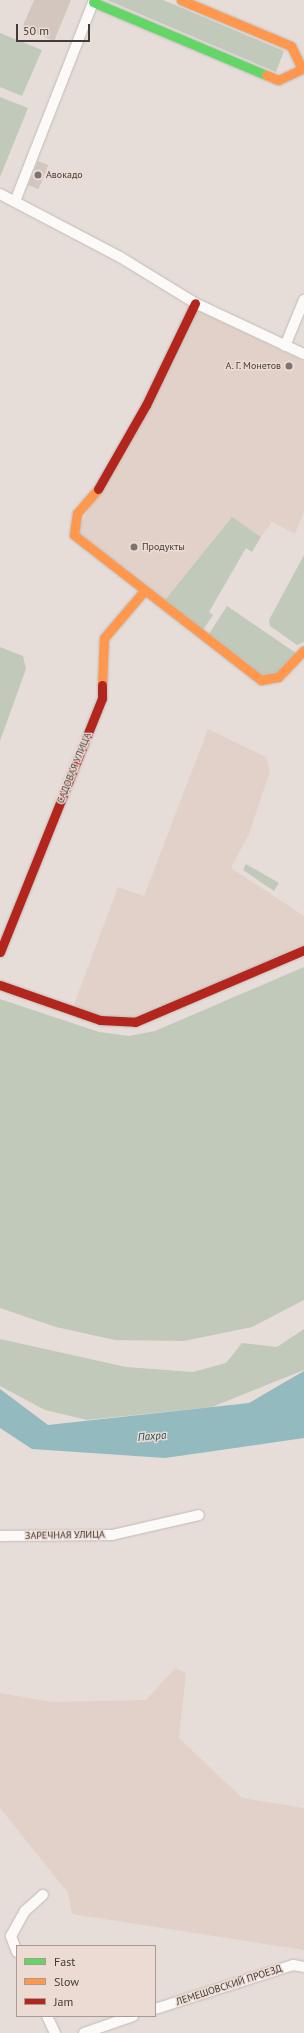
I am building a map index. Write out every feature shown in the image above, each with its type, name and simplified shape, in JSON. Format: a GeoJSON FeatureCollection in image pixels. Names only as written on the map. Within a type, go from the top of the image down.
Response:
{"type":"FeatureCollection","features":[{"type":"Feature","properties":{"kind":"street"},"geometry":{"type":"LineString","coordinates":[[16,199],[94,1],[278,80],[303,69],[291,46],[181,0]]}},
{"type":"Feature","properties":{"kind":"street"},"geometry":{"type":"LineString","coordinates":[[0,194],[16,199],[195,303],[304,354]]}},
{"type":"Feature","properties":{"kind":"street"},"geometry":{"type":"LineString","coordinates":[[285,346],[304,300]]}},
{"type":"Feature","properties":{"kind":"street"},"geometry":{"type":"LineString","coordinates":[[195,303],[138,418],[98,489],[72,524],[74,536],[83,545],[261,680],[278,678],[304,650]]}},
{"type":"Feature","properties":{"kind":"street","name":"САДОВАЯ УЛИЦА"},"geometry":{"type":"LineString","coordinates":[[0,952],[102,698],[104,638],[144,591]]}},
{"type":"Feature","properties":{"kind":"street"},"geometry":{"type":"LineString","coordinates":[[0,985],[100,1020],[135,1022],[304,950]]}},
{"type":"Feature","properties":{"kind":"street","name":"ЗАРЕЧНАЯ УЛИЦА"},"geometry":{"type":"LineString","coordinates":[[0,1536],[112,1535],[199,1515]]}},
{"type":"Feature","properties":{"kind":"street"},"geometry":{"type":"LineString","coordinates":[[16,1949],[11,1936],[24,1911],[43,1895]]}},
{"type":"Feature","properties":{"kind":"street","name":"ЛЕМЕШОВСКИЙ ПРОЕЗД"},"geometry":{"type":"LineString","coordinates":[[156,2008],[293,1964],[304,1966]]}},
{"type":"Feature","properties":{"kind":"street"},"geometry":{"type":"LineString","coordinates":[[47,2017],[55,2033]]}},
{"type":"Feature","properties":{"kind":"street"},"geometry":{"type":"LineString","coordinates":[[84,2033],[130,2017]]}},
{"type":"Feature","properties":{"kind":"shaded area"},"geometry":{"type":"Polygon","coordinates":[[[197,310],[304,361],[304,512],[295,534],[272,522],[261,537],[232,518],[165,600],[77,531],[197,310]]]}},
{"type":"Feature","properties":{"kind":"shaded area"},"geometry":{"type":"Polygon","coordinates":[[[208,729],[266,757],[270,771],[249,834],[231,868],[304,916],[304,950],[135,1022],[72,1010],[118,887],[144,896],[208,729]]]}},
{"type":"Feature","properties":{"kind":"shaded area"},"geometry":{"type":"Polygon","coordinates":[[[175,1668],[186,1673],[179,1738],[242,1798],[304,1808],[304,1950],[72,1914],[68,1893],[0,1808],[0,1693],[53,1702],[146,1700],[175,1668]]]}},
{"type":"Feature","properties":{"kind":"green space"},"geometry":{"type":"Polygon","coordinates":[[[107,0],[163,0],[284,51],[276,72],[107,0]]]}},
{"type":"Feature","properties":{"kind":"green space"},"geometry":{"type":"Polygon","coordinates":[[[0,33],[42,50],[22,96],[0,87],[0,33]]]}},
{"type":"Feature","properties":{"kind":"green space"},"geometry":{"type":"Polygon","coordinates":[[[0,97],[28,108],[0,177],[0,97]]]}},
{"type":"Feature","properties":{"kind":"green space"},"geometry":{"type":"Polygon","coordinates":[[[232,517],[261,537],[252,552],[246,548],[209,612],[213,615],[203,630],[165,600],[232,517]]]}},
{"type":"Feature","properties":{"kind":"green space"},"geometry":{"type":"Polygon","coordinates":[[[304,555],[304,642],[297,645],[270,626],[269,620],[304,555]]]}},
{"type":"Feature","properties":{"kind":"green space"},"geometry":{"type":"Polygon","coordinates":[[[227,606],[296,653],[275,674],[262,676],[209,634],[227,606]]]}},
{"type":"Feature","properties":{"kind":"green space"},"geometry":{"type":"Polygon","coordinates":[[[0,647],[23,656],[26,669],[0,741],[0,647]]]}},
{"type":"Feature","properties":{"kind":"green space"},"geometry":{"type":"Polygon","coordinates":[[[246,864],[279,883],[274,891],[243,870],[246,864]]]}},
{"type":"Feature","properties":{"kind":"green space"},"geometry":{"type":"Polygon","coordinates":[[[304,967],[304,1300],[252,1327],[184,1341],[115,1340],[56,1327],[0,1308],[0,999],[99,1032],[129,1036],[155,1031],[304,967]]]}},
{"type":"Feature","properties":{"kind":"green space"},"geometry":{"type":"Polygon","coordinates":[[[304,1329],[304,1370],[212,1407],[87,1420],[45,1410],[0,1386],[0,1339],[126,1367],[193,1372],[226,1363],[242,1343],[277,1347],[304,1329]]]}},
{"type":"Feature","properties":{"kind":"water","name":"Пахра"},"geometry":{"type":"Polygon","coordinates":[[[304,1371],[304,1438],[165,1458],[32,1449],[0,1428],[0,1389],[48,1425],[249,1403],[304,1371]]]}},
{"type":"Feature","properties":{"kind":"building"},"geometry":{"type":"Polygon","coordinates":[[[34,0],[71,0],[54,41],[22,28],[34,0]]]}},
{"type":"Feature","properties":{"kind":"building","name":"Авокадо"},"geometry":{"type":"Polygon","coordinates":[[[38,161],[48,165],[38,189],[28,185],[38,161]]]}},
{"type":"Feature","properties":{"kind":"traffic: fast"},"geometry":{"type":"LineString","coordinates":[[93,2],[266,75]]}},
{"type":"Feature","properties":{"kind":"traffic: slow"},"geometry":{"type":"LineString","coordinates":[[181,0],[291,46],[302,69],[278,80],[266,75]]}},
{"type":"Feature","properties":{"kind":"traffic: slow"},"geometry":{"type":"LineString","coordinates":[[98,489],[77,513],[74,535],[261,680],[278,677],[304,650]]}},
{"type":"Feature","properties":{"kind":"traffic: slow"},"geometry":{"type":"LineString","coordinates":[[102,685],[104,638],[144,591]]}},
{"type":"Feature","properties":{"kind":"traffic: jam"},"geometry":{"type":"LineString","coordinates":[[98,489],[146,405],[195,303]]}},
{"type":"Feature","properties":{"kind":"traffic: jam"},"geometry":{"type":"LineString","coordinates":[[0,952],[102,698],[102,685]]}},
{"type":"Feature","properties":{"kind":"traffic: jam"},"geometry":{"type":"LineString","coordinates":[[0,985],[100,1020],[135,1022],[304,950]]}},
{"type":"Feature","properties":{"kind":"place","name":"Авокадо"},"geometry":{"type":"Point","coordinates":[38,175]}},
{"type":"Feature","properties":{"kind":"place","name":"А. Г. Монетов"},"geometry":{"type":"Point","coordinates":[289,366]}},
{"type":"Feature","properties":{"kind":"place","name":"Продукты"},"geometry":{"type":"Point","coordinates":[134,547]}}]}
